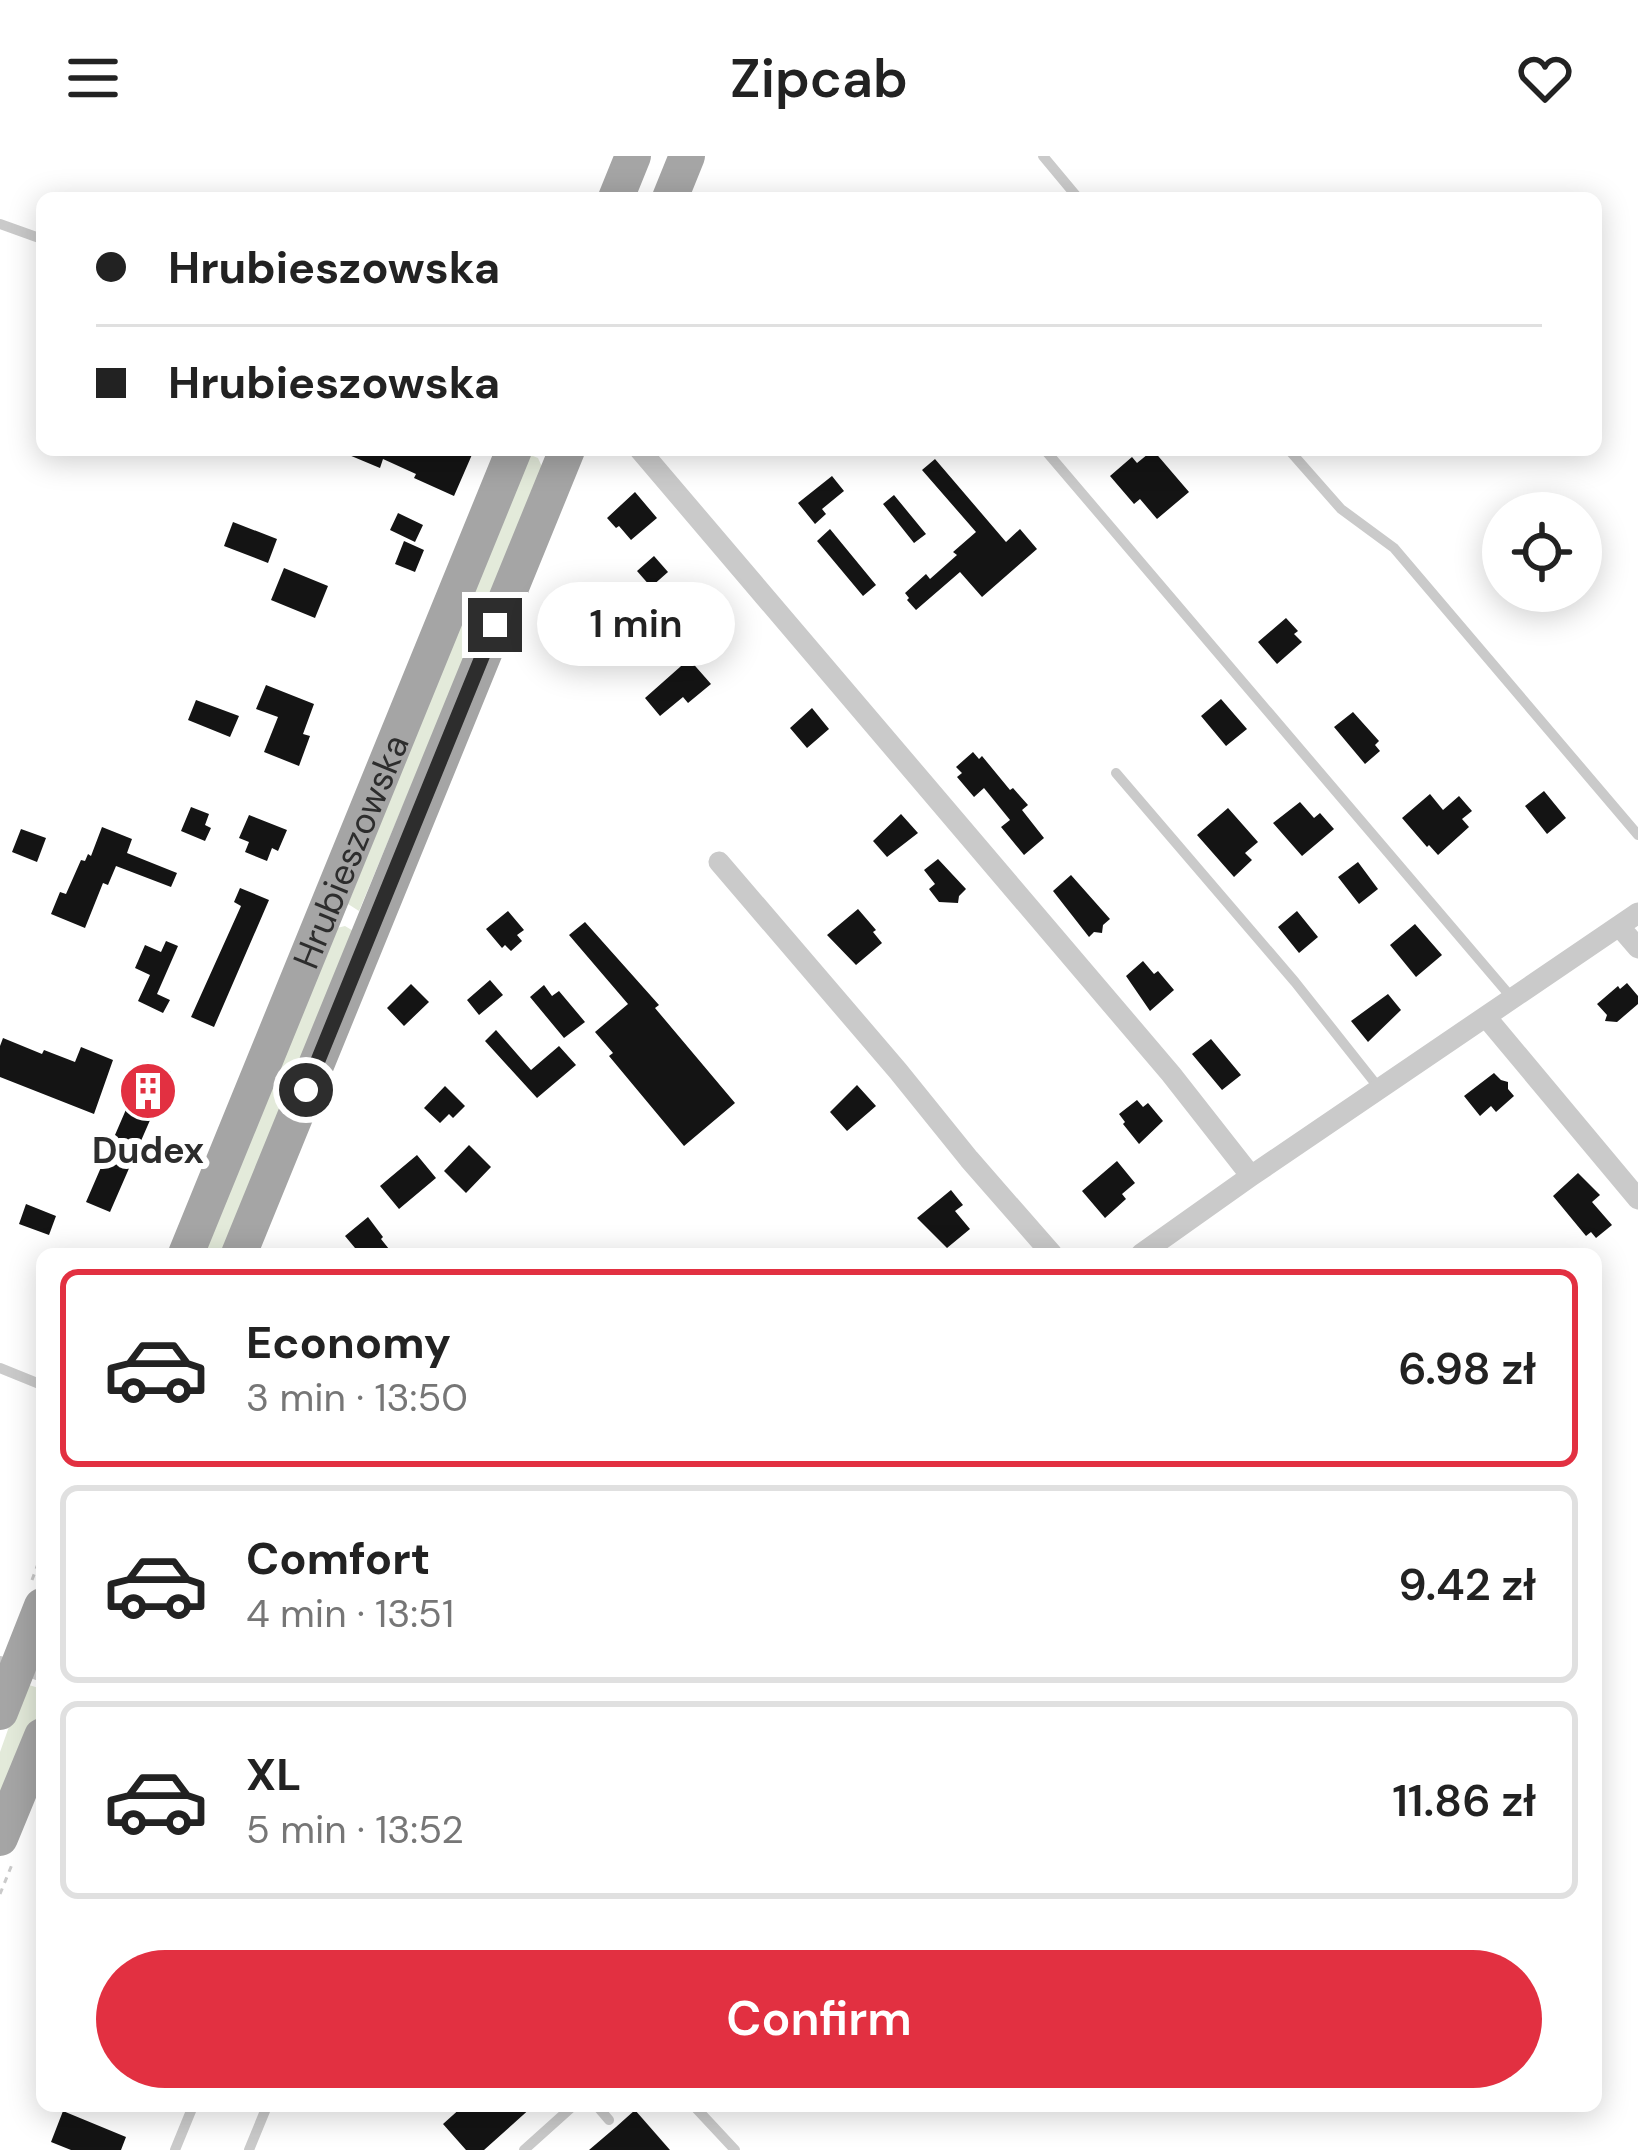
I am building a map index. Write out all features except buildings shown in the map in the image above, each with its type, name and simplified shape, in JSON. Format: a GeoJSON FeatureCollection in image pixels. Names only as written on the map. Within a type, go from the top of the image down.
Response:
{"type":"FeatureCollection","features":[{"type":"Feature","properties":{"kind":"main road"},"geometry":{"type":"LineString","coordinates":[[618,192],[633,156]]}},
{"type":"Feature","properties":{"kind":"main road"},"geometry":{"type":"LineString","coordinates":[[672,192],[686,156]]}},
{"type":"Feature","properties":{"kind":"main road","name":"Hrubieszowska"},"geometry":{"type":"LineString","coordinates":[[188,1248],[512,456]]}},
{"type":"Feature","properties":{"kind":"main road","name":"Hrubieszowska"},"geometry":{"type":"LineString","coordinates":[[241,1248],[562,456]]}},
{"type":"Feature","properties":{"kind":"main road"},"geometry":{"type":"LineString","coordinates":[[327,907],[372,926]]}},
{"type":"Feature","properties":{"kind":"main road"},"geometry":{"type":"LineString","coordinates":[[0,1712],[36,1623]]}},
{"type":"Feature","properties":{"kind":"main road"},"geometry":{"type":"LineString","coordinates":[[0,1838],[36,1751]]}},
{"type":"Feature","properties":{"kind":"street"},"geometry":{"type":"LineString","coordinates":[[645,456],[1172,1074],[1251,1176]]}},
{"type":"Feature","properties":{"kind":"street"},"geometry":{"type":"LineString","coordinates":[[719,862],[1047,1248]]}},
{"type":"Feature","properties":{"kind":"street"},"geometry":{"type":"LineString","coordinates":[[1149,1248],[1628,919],[1638,948]]}},
{"type":"Feature","properties":{"kind":"street"},"geometry":{"type":"LineString","coordinates":[[1486,1017],[1638,1199]]}},
{"type":"Feature","properties":{"kind":"lane"},"geometry":{"type":"LineString","coordinates":[[1043,156],[1073,192]]}},
{"type":"Feature","properties":{"kind":"lane"},"geometry":{"type":"LineString","coordinates":[[0,224],[36,237]]}},
{"type":"Feature","properties":{"kind":"lane"},"geometry":{"type":"LineString","coordinates":[[1051,456],[1513,998]]}},
{"type":"Feature","properties":{"kind":"lane"},"geometry":{"type":"LineString","coordinates":[[1294,456],[1341,509],[1394,548],[1638,835]]}},
{"type":"Feature","properties":{"kind":"lane"},"geometry":{"type":"LineString","coordinates":[[1116,773],[1380,1089]]}},
{"type":"Feature","properties":{"kind":"lane"},"geometry":{"type":"LineString","coordinates":[[0,1368],[36,1383]]}},
{"type":"Feature","properties":{"kind":"lane"},"geometry":{"type":"LineString","coordinates":[[175,2150],[191,2112]]}},
{"type":"Feature","properties":{"kind":"lane"},"geometry":{"type":"LineString","coordinates":[[249,2150],[265,2112]]}},
{"type":"Feature","properties":{"kind":"lane"},"geometry":{"type":"LineString","coordinates":[[524,2150],[567,2112]]}},
{"type":"Feature","properties":{"kind":"lane"},"geometry":{"type":"LineString","coordinates":[[603,2112],[610,2120]]}},
{"type":"Feature","properties":{"kind":"lane"},"geometry":{"type":"LineString","coordinates":[[700,2112],[735,2150]]}},
{"type":"Feature","properties":{"kind":"green space"},"geometry":{"type":"Polygon","coordinates":[[[527,456],[538,458],[543,469],[359,911],[348,904],[527,456]]]}},
{"type":"Feature","properties":{"kind":"green space"},"geometry":{"type":"Polygon","coordinates":[[[345,926],[355,932],[231,1248],[204,1248],[337,928],[345,926]]]}},
{"type":"Feature","properties":{"kind":"green space"},"geometry":{"type":"Polygon","coordinates":[[[36,1687],[36,1726],[0,1813],[0,1752],[22,1690],[36,1687]]]}},
{"type":"Feature","properties":{"kind":"place","name":"Dudex"},"geometry":{"type":"Point","coordinates":[148,1091]}},
{"type":"Feature","properties":{"kind":"route"},"geometry":{"type":"LineString","coordinates":[[306,1090],[495,625]]}}]}
